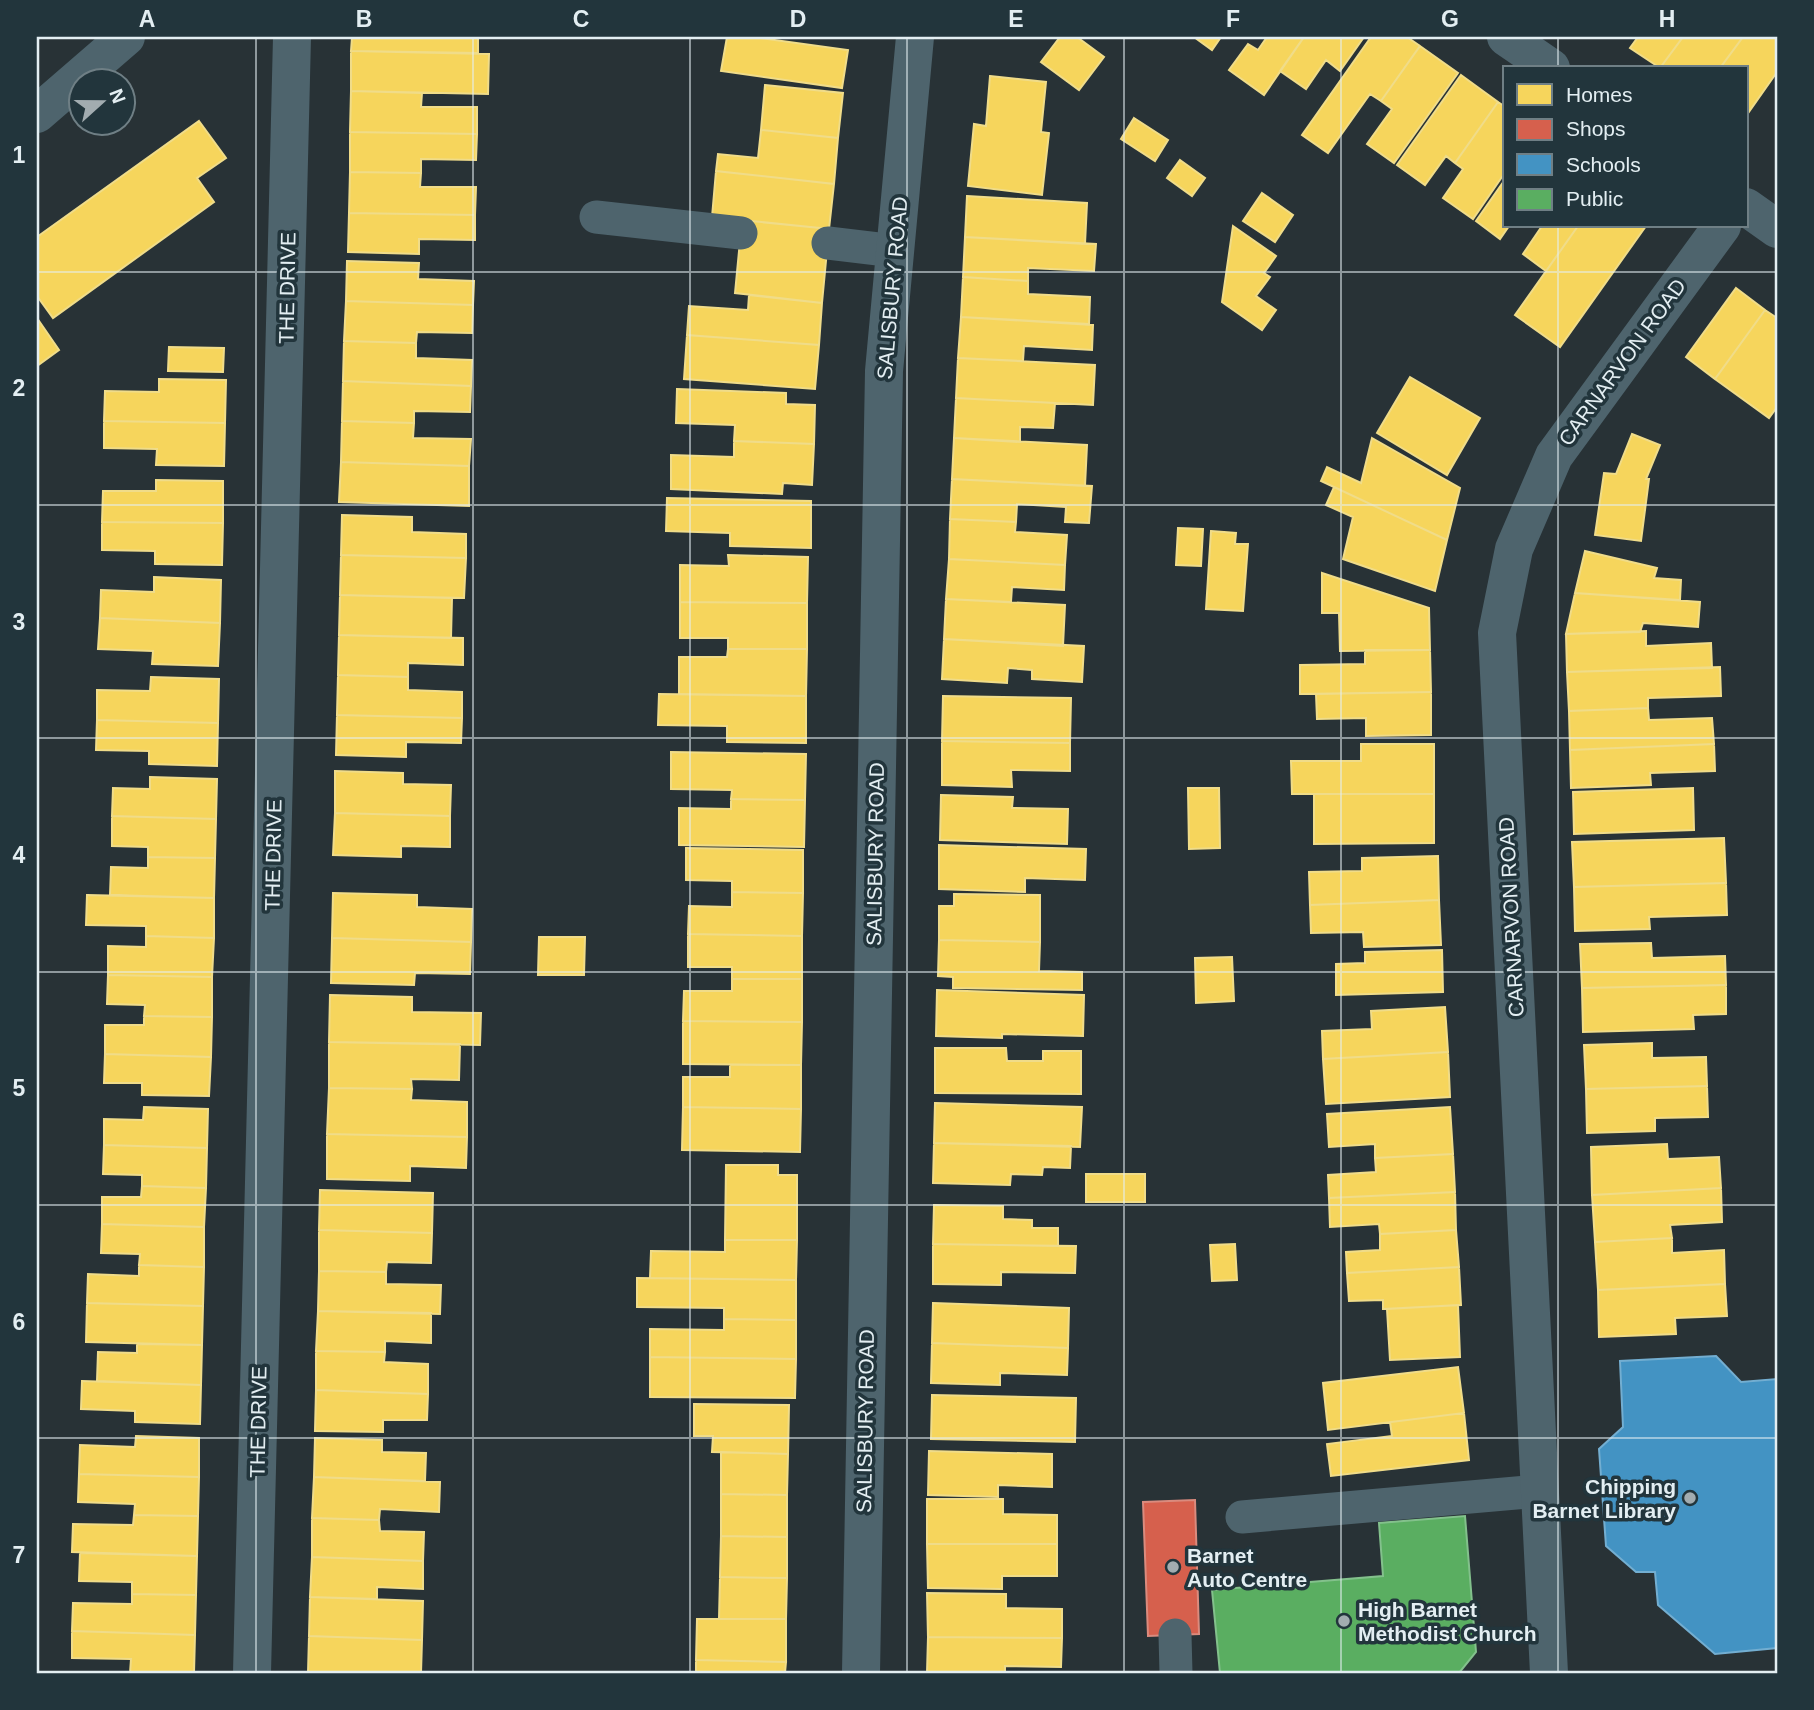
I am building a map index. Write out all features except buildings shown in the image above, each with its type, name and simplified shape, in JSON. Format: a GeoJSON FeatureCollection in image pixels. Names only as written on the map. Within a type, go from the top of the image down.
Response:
{"type":"FeatureCollection","features":[{"type":"Feature","properties":{"kind":"street"},"geometry":{"type":"LineString","coordinates":[[37,114],[125,37]]}},
{"type":"Feature","properties":{"kind":"street","name":"THE DRIVE"},"geometry":{"type":"LineString","coordinates":[[252,1673],[292,37]]}},
{"type":"Feature","properties":{"kind":"street","name":"SALISBURY ROAD"},"geometry":{"type":"LineString","coordinates":[[860,1673],[883,385],[915,37]]}},
{"type":"Feature","properties":{"kind":"street"},"geometry":{"type":"LineString","coordinates":[[1507,37],[1548,66]]}},
{"type":"Feature","properties":{"kind":"street"},"geometry":{"type":"LineString","coordinates":[[1748,208],[1777,229]]}},
{"type":"Feature","properties":{"kind":"street","name":"CARNARVON ROAD"},"geometry":{"type":"LineString","coordinates":[[1549,1673],[1497,632],[1514,549],[1554,456],[1721,228]]}},
{"type":"Feature","properties":{"kind":"lane"},"geometry":{"type":"LineString","coordinates":[[596,216],[741,233]]}},
{"type":"Feature","properties":{"kind":"lane"},"geometry":{"type":"LineString","coordinates":[[828,243],[895,251]]}},
{"type":"Feature","properties":{"kind":"lane"},"geometry":{"type":"LineString","coordinates":[[1242,1517],[1539,1492]]}},
{"type":"Feature","properties":{"kind":"lane"},"geometry":{"type":"LineString","coordinates":[[1175,1635],[1176,1673]]}},
{"type":"Feature","properties":{"kind":"place","name":"Chipping Barnet Library"},"geometry":{"type":"Point","coordinates":[1690,1498]}},
{"type":"Feature","properties":{"kind":"place","name":"Barnet Auto Centre"},"geometry":{"type":"Point","coordinates":[1173,1567]}},
{"type":"Feature","properties":{"kind":"place","name":"High Barnet Methodist Church"},"geometry":{"type":"Point","coordinates":[1344,1621]}}]}
